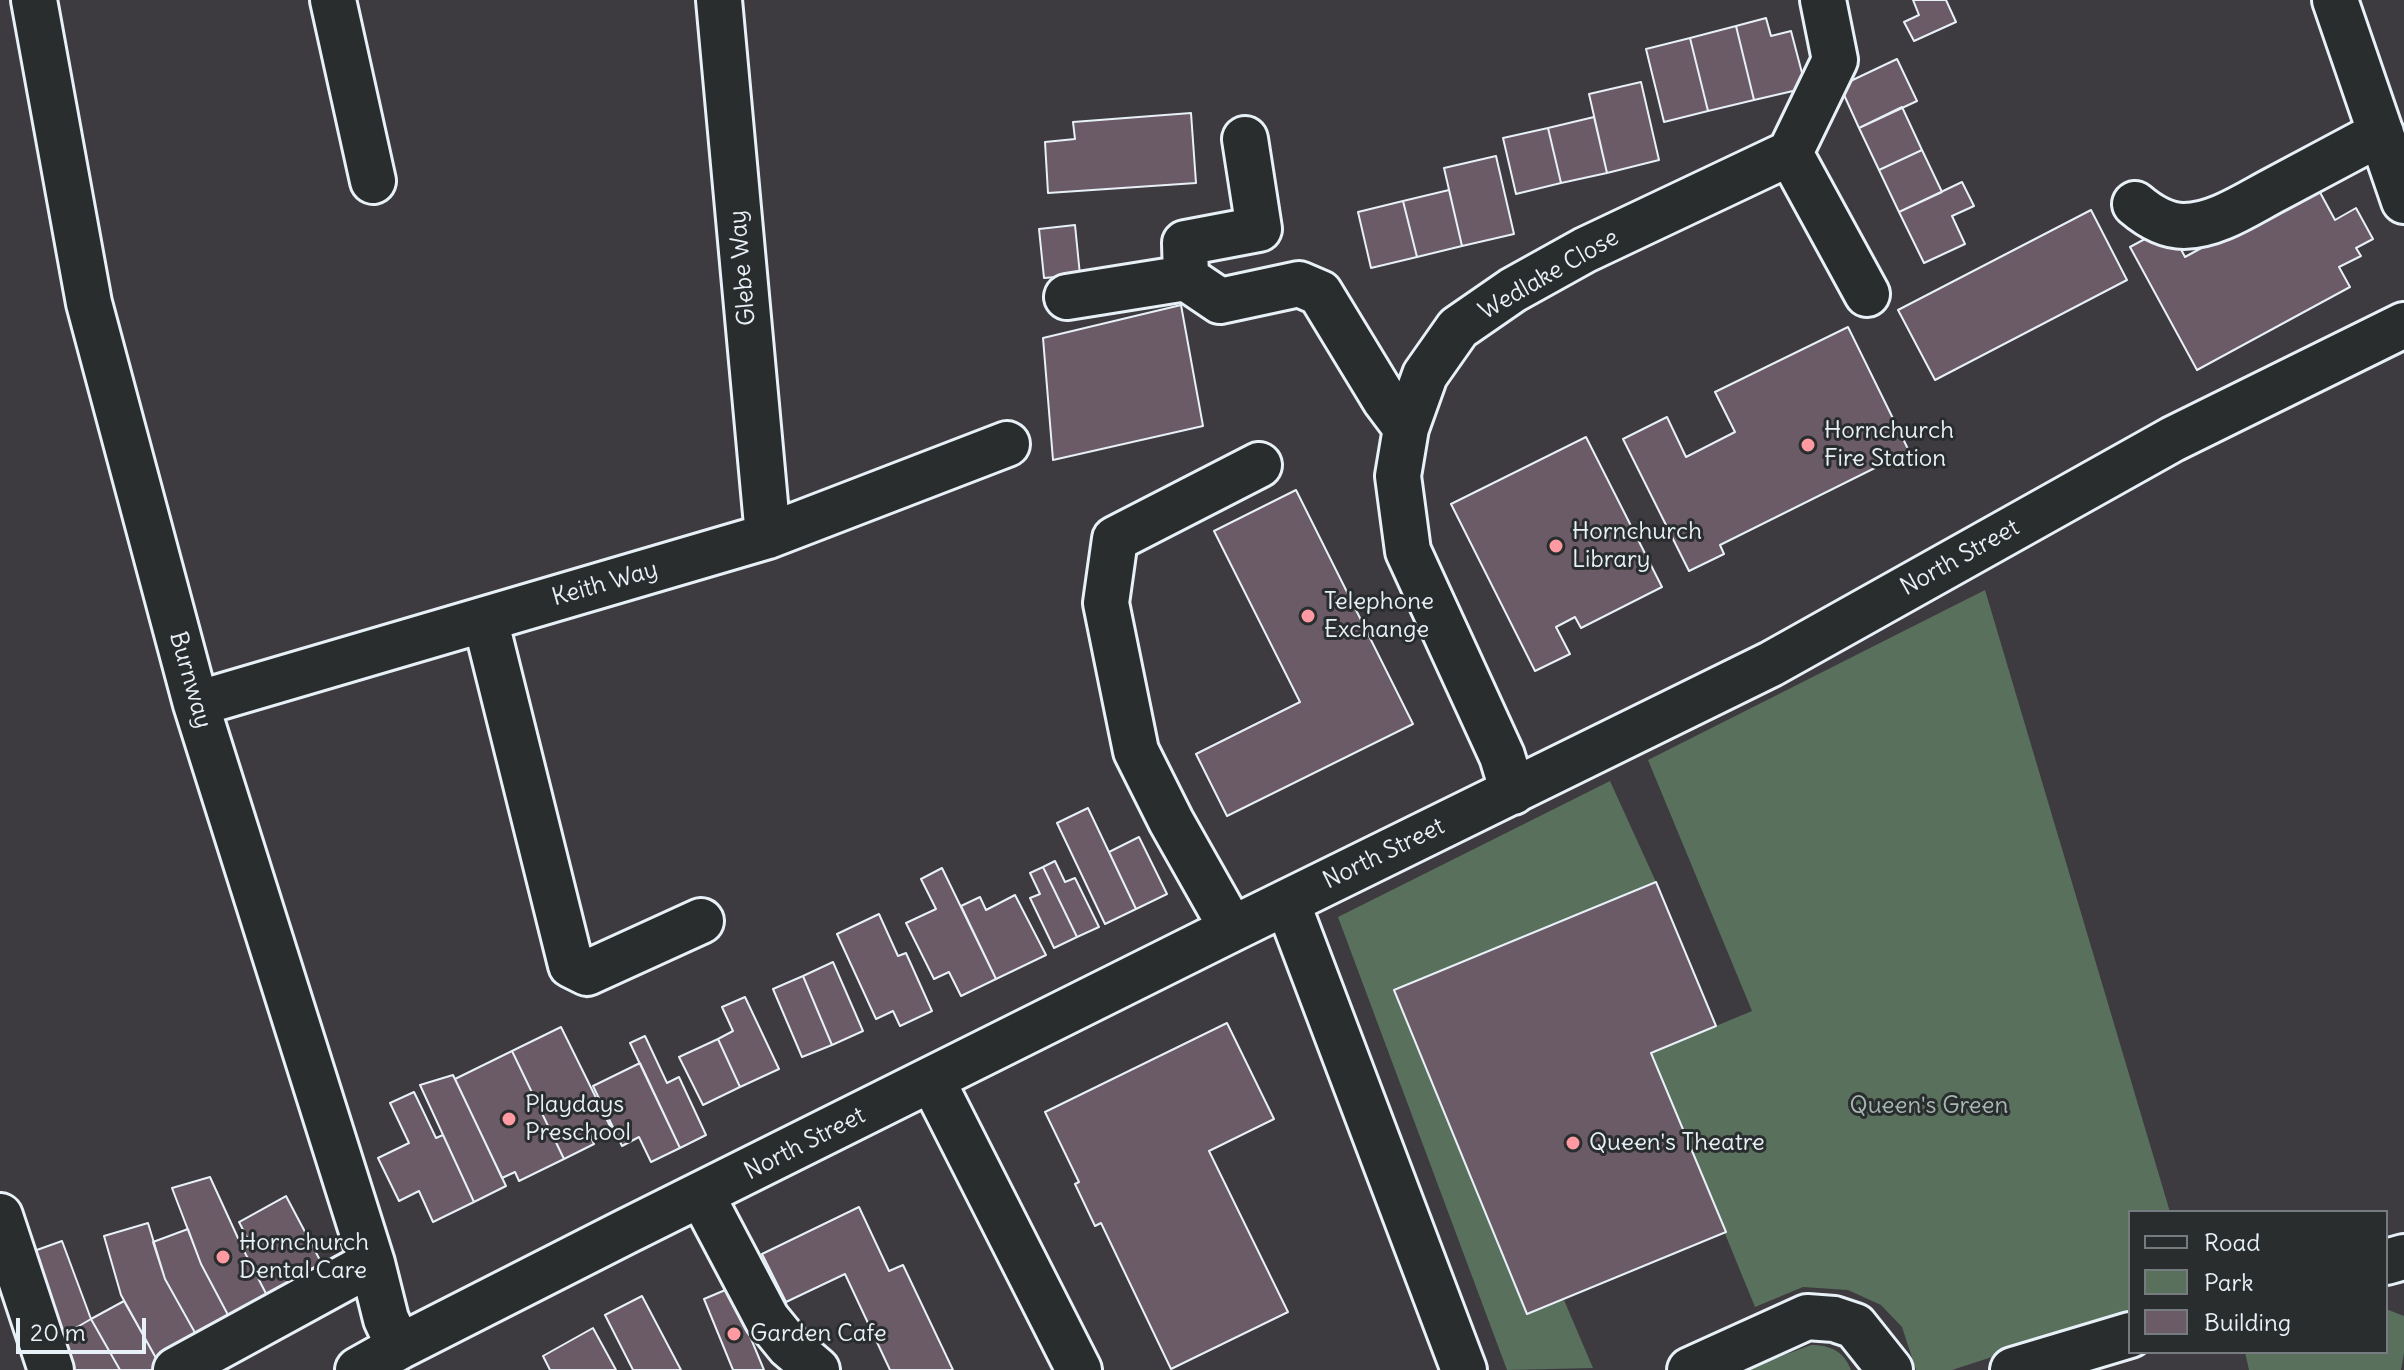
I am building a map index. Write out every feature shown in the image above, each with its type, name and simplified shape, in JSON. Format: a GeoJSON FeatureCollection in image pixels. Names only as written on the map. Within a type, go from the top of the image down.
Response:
{"type":"FeatureCollection","features":[{"type":"Feature","properties":{"kind":"street","name":"Burnway"},"geometry":{"type":"LineString","coordinates":[[34,0],[89,303],[196,704],[372,1263],[386,1319],[399,1347]]}},
{"type":"Feature","properties":{"kind":"street"},"geometry":{"type":"LineString","coordinates":[[333,0],[373,181]]}},
{"type":"Feature","properties":{"kind":"street","name":"Glebe Way"},"geometry":{"type":"LineString","coordinates":[[719,0],[768,536]]}},
{"type":"Feature","properties":{"kind":"street"},"geometry":{"type":"LineString","coordinates":[[1823,0],[1835,60],[1790,153],[1867,294]]}},
{"type":"Feature","properties":{"kind":"street"},"geometry":{"type":"LineString","coordinates":[[2335,0],[2404,201]]}},
{"type":"Feature","properties":{"kind":"street"},"geometry":{"type":"LineString","coordinates":[[2135,204],[2147,215],[2162,222],[2198,225],[2240,208],[2381,133]]}},
{"type":"Feature","properties":{"kind":"street"},"geometry":{"type":"LineString","coordinates":[[1186,278],[1185,243],[1259,229],[1245,139]]}},
{"type":"Feature","properties":{"kind":"street","name":"Wedlake Close"},"geometry":{"type":"LineString","coordinates":[[1513,792],[1502,756],[1408,551],[1398,476],[1406,428],[1425,375],[1458,328],[1513,290],[1585,250],[1790,153]]}},
{"type":"Feature","properties":{"kind":"street"},"geometry":{"type":"LineString","coordinates":[[1067,297],[1186,278],[1220,301],[1299,284],[1320,293],[1385,400],[1406,428]]}},
{"type":"Feature","properties":{"kind":"street","name":"North Street"},"geometry":{"type":"LineString","coordinates":[[358,1370],[1232,929],[1771,664],[2173,439],[2401,333]]}},
{"type":"Feature","properties":{"kind":"street","name":"Keith Way"},"geometry":{"type":"LineString","coordinates":[[196,704],[768,536],[1007,444]]}},
{"type":"Feature","properties":{"kind":"street"},"geometry":{"type":"LineString","coordinates":[[1232,929],[1171,821],[1136,751],[1106,603],[1115,539],[1259,465]]}},
{"type":"Feature","properties":{"kind":"street"},"geometry":{"type":"LineString","coordinates":[[485,619],[571,965],[587,973],[701,921]]}},
{"type":"Feature","properties":{"kind":"street"},"geometry":{"type":"LineString","coordinates":[[1287,902],[1464,1370]]}},
{"type":"Feature","properties":{"kind":"street"},"geometry":{"type":"LineString","coordinates":[[932,1080],[1079,1370]]}},
{"type":"Feature","properties":{"kind":"street"},"geometry":{"type":"LineString","coordinates":[[702,1196],[767,1319],[789,1346],[817,1370]]}},
{"type":"Feature","properties":{"kind":"street"},"geometry":{"type":"LineString","coordinates":[[0,1216],[51,1370]]}},
{"type":"Feature","properties":{"kind":"street"},"geometry":{"type":"LineString","coordinates":[[176,1370],[372,1263]]}},
{"type":"Feature","properties":{"kind":"street"},"geometry":{"type":"LineString","coordinates":[[1690,1370],[1807,1317],[1834,1319],[1855,1326],[1890,1370]]}},
{"type":"Feature","properties":{"kind":"street"},"geometry":{"type":"LineString","coordinates":[[2013,1370],[2128,1336]]}},
{"type":"Feature","properties":{"kind":"green space","name":"Queen's Green"},"geometry":{"type":"Polygon","coordinates":[[[1985,590],[2169,1210],[2128,1210],[2128,1313],[1952,1370],[1916,1370],[1902,1327],[1881,1305],[1848,1290],[1803,1287],[1755,1307],[1651,1053],[1752,1011],[1648,760],[1985,590]]]}},
{"type":"Feature","properties":{"kind":"green space"},"geometry":{"type":"Polygon","coordinates":[[[1610,781],[1656,882],[1527,1314],[1564,1300],[1593,1368],[1507,1370],[1338,917],[1610,781]]]}},
{"type":"Feature","properties":{"kind":"green space"},"geometry":{"type":"Polygon","coordinates":[[[2388,1310],[2404,1316],[2401,1370],[2249,1370],[2245,1354],[2388,1354],[2388,1310]]]}},
{"type":"Feature","properties":{"kind":"green space"},"geometry":{"type":"Polygon","coordinates":[[[1811,1345],[1836,1350],[1851,1370],[1744,1370],[1811,1345]]]}},
{"type":"Feature","properties":{"kind":"building"},"geometry":{"type":"Polygon","coordinates":[[[1913,0],[1946,0],[1956,22],[1914,41],[1904,22],[1919,15],[1913,0]]]}},
{"type":"Feature","properties":{"kind":"building"},"geometry":{"type":"Polygon","coordinates":[[[1766,18],[1771,36],[1791,31],[1806,88],[1754,100],[1736,26],[1766,18]]]}},
{"type":"Feature","properties":{"kind":"building"},"geometry":{"type":"Polygon","coordinates":[[[1736,26],[1754,100],[1708,111],[1690,38],[1736,26]]]}},
{"type":"Feature","properties":{"kind":"building"},"geometry":{"type":"Polygon","coordinates":[[[1690,38],[1708,111],[1664,122],[1646,49],[1690,38]]]}},
{"type":"Feature","properties":{"kind":"building"},"geometry":{"type":"Polygon","coordinates":[[[1897,59],[1917,101],[1859,128],[1840,86],[1897,59]]]}},
{"type":"Feature","properties":{"kind":"building"},"geometry":{"type":"Polygon","coordinates":[[[1641,82],[1659,160],[1607,173],[1589,94],[1641,82]]]}},
{"type":"Feature","properties":{"kind":"building"},"geometry":{"type":"Polygon","coordinates":[[[1902,107],[1922,150],[1879,170],[1859,128],[1902,107]]]}},
{"type":"Feature","properties":{"kind":"building"},"geometry":{"type":"Polygon","coordinates":[[[1191,113],[1196,183],[1048,193],[1045,142],[1075,139],[1073,122],[1191,113]]]}},
{"type":"Feature","properties":{"kind":"building"},"geometry":{"type":"Polygon","coordinates":[[[1594,117],[1607,173],[1561,183],[1548,128],[1594,117]]]}},
{"type":"Feature","properties":{"kind":"building"},"geometry":{"type":"Polygon","coordinates":[[[1548,128],[1561,183],[1516,194],[1503,138],[1548,128]]]}},
{"type":"Feature","properties":{"kind":"building"},"geometry":{"type":"Polygon","coordinates":[[[1922,150],[1942,192],[1899,212],[1879,170],[1922,150]]]}},
{"type":"Feature","properties":{"kind":"building"},"geometry":{"type":"Polygon","coordinates":[[[1496,156],[1514,234],[1462,246],[1444,168],[1496,156]]]}},
{"type":"Feature","properties":{"kind":"building"},"geometry":{"type":"Polygon","coordinates":[[[1962,182],[1974,206],[1952,216],[1965,244],[1924,263],[1899,212],[1962,182]]]}},
{"type":"Feature","properties":{"kind":"building"},"geometry":{"type":"Polygon","coordinates":[[[2316,185],[2335,220],[2356,208],[2373,239],[2356,248],[2361,256],[2339,267],[2350,287],[2197,370],[2130,247],[2169,226],[2185,257],[2316,185]]]}},
{"type":"Feature","properties":{"kind":"building"},"geometry":{"type":"Polygon","coordinates":[[[1449,190],[1462,246],[1417,257],[1403,201],[1449,190]]]}},
{"type":"Feature","properties":{"kind":"building"},"geometry":{"type":"Polygon","coordinates":[[[1403,201],[1417,257],[1371,268],[1358,212],[1403,201]]]}},
{"type":"Feature","properties":{"kind":"building"},"geometry":{"type":"Polygon","coordinates":[[[2091,210],[2127,280],[1935,380],[1898,310],[2091,210]]]}},
{"type":"Feature","properties":{"kind":"building"},"geometry":{"type":"Polygon","coordinates":[[[1075,225],[1080,275],[1044,278],[1039,229],[1075,225]]]}},
{"type":"Feature","properties":{"kind":"building"},"geometry":{"type":"Polygon","coordinates":[[[1181,305],[1203,426],[1053,460],[1043,338],[1181,305]]]}},
{"type":"Feature","properties":{"kind":"building","name":"Hornchurch Fire Station"},"geometry":{"type":"Polygon","coordinates":[[[1848,327],[1909,451],[1720,545],[1724,554],[1689,571],[1623,439],[1667,417],[1686,457],[1735,432],[1715,392],[1848,327]]]}},
{"type":"Feature","properties":{"kind":"building","name":"Hornchurch Library"},"geometry":{"type":"Polygon","coordinates":[[[1586,437],[1662,587],[1581,628],[1575,617],[1556,627],[1570,654],[1535,671],[1451,504],[1586,437]]]}},
{"type":"Feature","properties":{"kind":"building","name":"Telephone Exchange"},"geometry":{"type":"Polygon","coordinates":[[[1296,490],[1413,724],[1227,816],[1196,754],[1300,702],[1214,531],[1296,490]]]}},
{"type":"Feature","properties":{"kind":"building"},"geometry":{"type":"Polygon","coordinates":[[[1088,808],[1136,909],[1105,924],[1057,823],[1088,808]]]}},
{"type":"Feature","properties":{"kind":"building"},"geometry":{"type":"Polygon","coordinates":[[[1139,837],[1167,894],[1136,909],[1109,852],[1139,837]]]}},
{"type":"Feature","properties":{"kind":"building"},"geometry":{"type":"Polygon","coordinates":[[[1055,861],[1065,882],[1075,878],[1099,927],[1077,937],[1043,867],[1055,861]]]}},
{"type":"Feature","properties":{"kind":"building"},"geometry":{"type":"Polygon","coordinates":[[[1043,867],[1077,937],[1054,948],[1030,898],[1040,894],[1030,873],[1043,867]]]}},
{"type":"Feature","properties":{"kind":"building"},"geometry":{"type":"Polygon","coordinates":[[[942,868],[996,979],[961,996],[949,972],[934,979],[906,923],[936,909],[921,879],[942,868]]]}},
{"type":"Feature","properties":{"kind":"building","name":"Queen's Theatre"},"geometry":{"type":"Polygon","coordinates":[[[1656,882],[1716,1026],[1651,1053],[1726,1232],[1527,1314],[1394,990],[1656,882]]]}},
{"type":"Feature","properties":{"kind":"building"},"geometry":{"type":"Polygon","coordinates":[[[1015,895],[1046,955],[996,979],[961,906],[980,897],[986,910],[1015,895]]]}},
{"type":"Feature","properties":{"kind":"building"},"geometry":{"type":"Polygon","coordinates":[[[879,914],[898,956],[906,953],[932,1011],[900,1026],[893,1011],[876,1019],[837,934],[879,914]]]}},
{"type":"Feature","properties":{"kind":"building"},"geometry":{"type":"Polygon","coordinates":[[[833,962],[863,1031],[832,1045],[803,976],[833,962]]]}},
{"type":"Feature","properties":{"kind":"building"},"geometry":{"type":"Polygon","coordinates":[[[803,976],[832,1045],[802,1057],[773,989],[803,976]]]}},
{"type":"Feature","properties":{"kind":"building"},"geometry":{"type":"Polygon","coordinates":[[[745,997],[779,1069],[740,1087],[718,1039],[733,1031],[722,1007],[745,997]]]}},
{"type":"Feature","properties":{"kind":"building"},"geometry":{"type":"Polygon","coordinates":[[[1227,1023],[1274,1119],[1209,1151],[1288,1312],[1171,1369],[1101,1223],[1095,1226],[1075,1184],[1079,1182],[1045,1112],[1227,1023]]]}},
{"type":"Feature","properties":{"kind":"building"},"geometry":{"type":"Polygon","coordinates":[[[561,1027],[611,1128],[591,1137],[594,1144],[564,1159],[512,1051],[561,1027]]]}},
{"type":"Feature","properties":{"kind":"building"},"geometry":{"type":"Polygon","coordinates":[[[645,1036],[667,1083],[679,1077],[706,1135],[680,1148],[630,1043],[645,1036]]]}},
{"type":"Feature","properties":{"kind":"building"},"geometry":{"type":"Polygon","coordinates":[[[718,1039],[740,1087],[703,1105],[679,1057],[718,1039]]]}},
{"type":"Feature","properties":{"kind":"building","name":"Playdays Preschool"},"geometry":{"type":"Polygon","coordinates":[[[512,1051],[564,1159],[519,1181],[515,1172],[502,1178],[455,1079],[512,1051]]]}},
{"type":"Feature","properties":{"kind":"building"},"geometry":{"type":"Polygon","coordinates":[[[640,1063],[680,1148],[651,1162],[639,1137],[622,1146],[593,1086],[640,1063]]]}},
{"type":"Feature","properties":{"kind":"building"},"geometry":{"type":"Polygon","coordinates":[[[453,1075],[506,1186],[474,1202],[420,1085],[453,1075]]]}},
{"type":"Feature","properties":{"kind":"building"},"geometry":{"type":"Polygon","coordinates":[[[414,1092],[436,1138],[443,1135],[474,1202],[433,1222],[419,1191],[399,1201],[378,1158],[409,1143],[390,1103],[414,1092]]]}},
{"type":"Feature","properties":{"kind":"building","name":"Hornchurch Dental Care"},"geometry":{"type":"Polygon","coordinates":[[[210,1177],[274,1309],[236,1330],[201,1264],[172,1188],[210,1177]]]}},
{"type":"Feature","properties":{"kind":"building"},"geometry":{"type":"Polygon","coordinates":[[[286,1196],[330,1279],[274,1309],[243,1249],[251,1245],[239,1222],[286,1196]]]}},
{"type":"Feature","properties":{"kind":"building"},"geometry":{"type":"Polygon","coordinates":[[[859,1207],[889,1271],[903,1265],[953,1370],[890,1370],[845,1274],[786,1302],[762,1254],[859,1207]]]}},
{"type":"Feature","properties":{"kind":"building"},"geometry":{"type":"Polygon","coordinates":[[[148,1223],[165,1279],[203,1347],[161,1367],[121,1295],[104,1236],[148,1223]]]}},
{"type":"Feature","properties":{"kind":"building"},"geometry":{"type":"Polygon","coordinates":[[[188,1229],[201,1264],[236,1330],[203,1347],[165,1279],[153,1242],[188,1229]]]}},
{"type":"Feature","properties":{"kind":"building"},"geometry":{"type":"Polygon","coordinates":[[[62,1241],[91,1319],[55,1340],[20,1256],[62,1241]]]}},
{"type":"Feature","properties":{"kind":"building","name":"Garden Cafe"},"geometry":{"type":"Polygon","coordinates":[[[730,1288],[764,1370],[733,1370],[704,1299],[730,1288]]]}},
{"type":"Feature","properties":{"kind":"building"},"geometry":{"type":"Polygon","coordinates":[[[642,1296],[681,1370],[633,1370],[605,1315],[642,1296]]]}},
{"type":"Feature","properties":{"kind":"building"},"geometry":{"type":"Polygon","coordinates":[[[124,1301],[161,1367],[156,1370],[120,1370],[91,1319],[124,1301]]]}},
{"type":"Feature","properties":{"kind":"building"},"geometry":{"type":"Polygon","coordinates":[[[91,1319],[120,1370],[71,1370],[55,1340],[91,1319]]]}},
{"type":"Feature","properties":{"kind":"building"},"geometry":{"type":"Polygon","coordinates":[[[593,1328],[616,1370],[550,1370],[543,1356],[593,1328]]]}},
{"type":"Feature","properties":{"kind":"place","name":"Hornchurch Fire Station"},"geometry":{"type":"Point","coordinates":[1808,445]}},
{"type":"Feature","properties":{"kind":"place","name":"Hornchurch Library"},"geometry":{"type":"Point","coordinates":[1556,546]}},
{"type":"Feature","properties":{"kind":"place","name":"Telephone Exchange"},"geometry":{"type":"Point","coordinates":[1308,616]}},
{"type":"Feature","properties":{"kind":"place","name":"Playdays Preschool"},"geometry":{"type":"Point","coordinates":[509,1119]}},
{"type":"Feature","properties":{"kind":"place","name":"Queen's Theatre"},"geometry":{"type":"Point","coordinates":[1573,1143]}},
{"type":"Feature","properties":{"kind":"place","name":"Hornchurch Dental Care"},"geometry":{"type":"Point","coordinates":[223,1257]}},
{"type":"Feature","properties":{"kind":"place","name":"Garden Cafe"},"geometry":{"type":"Point","coordinates":[734,1334]}}]}
